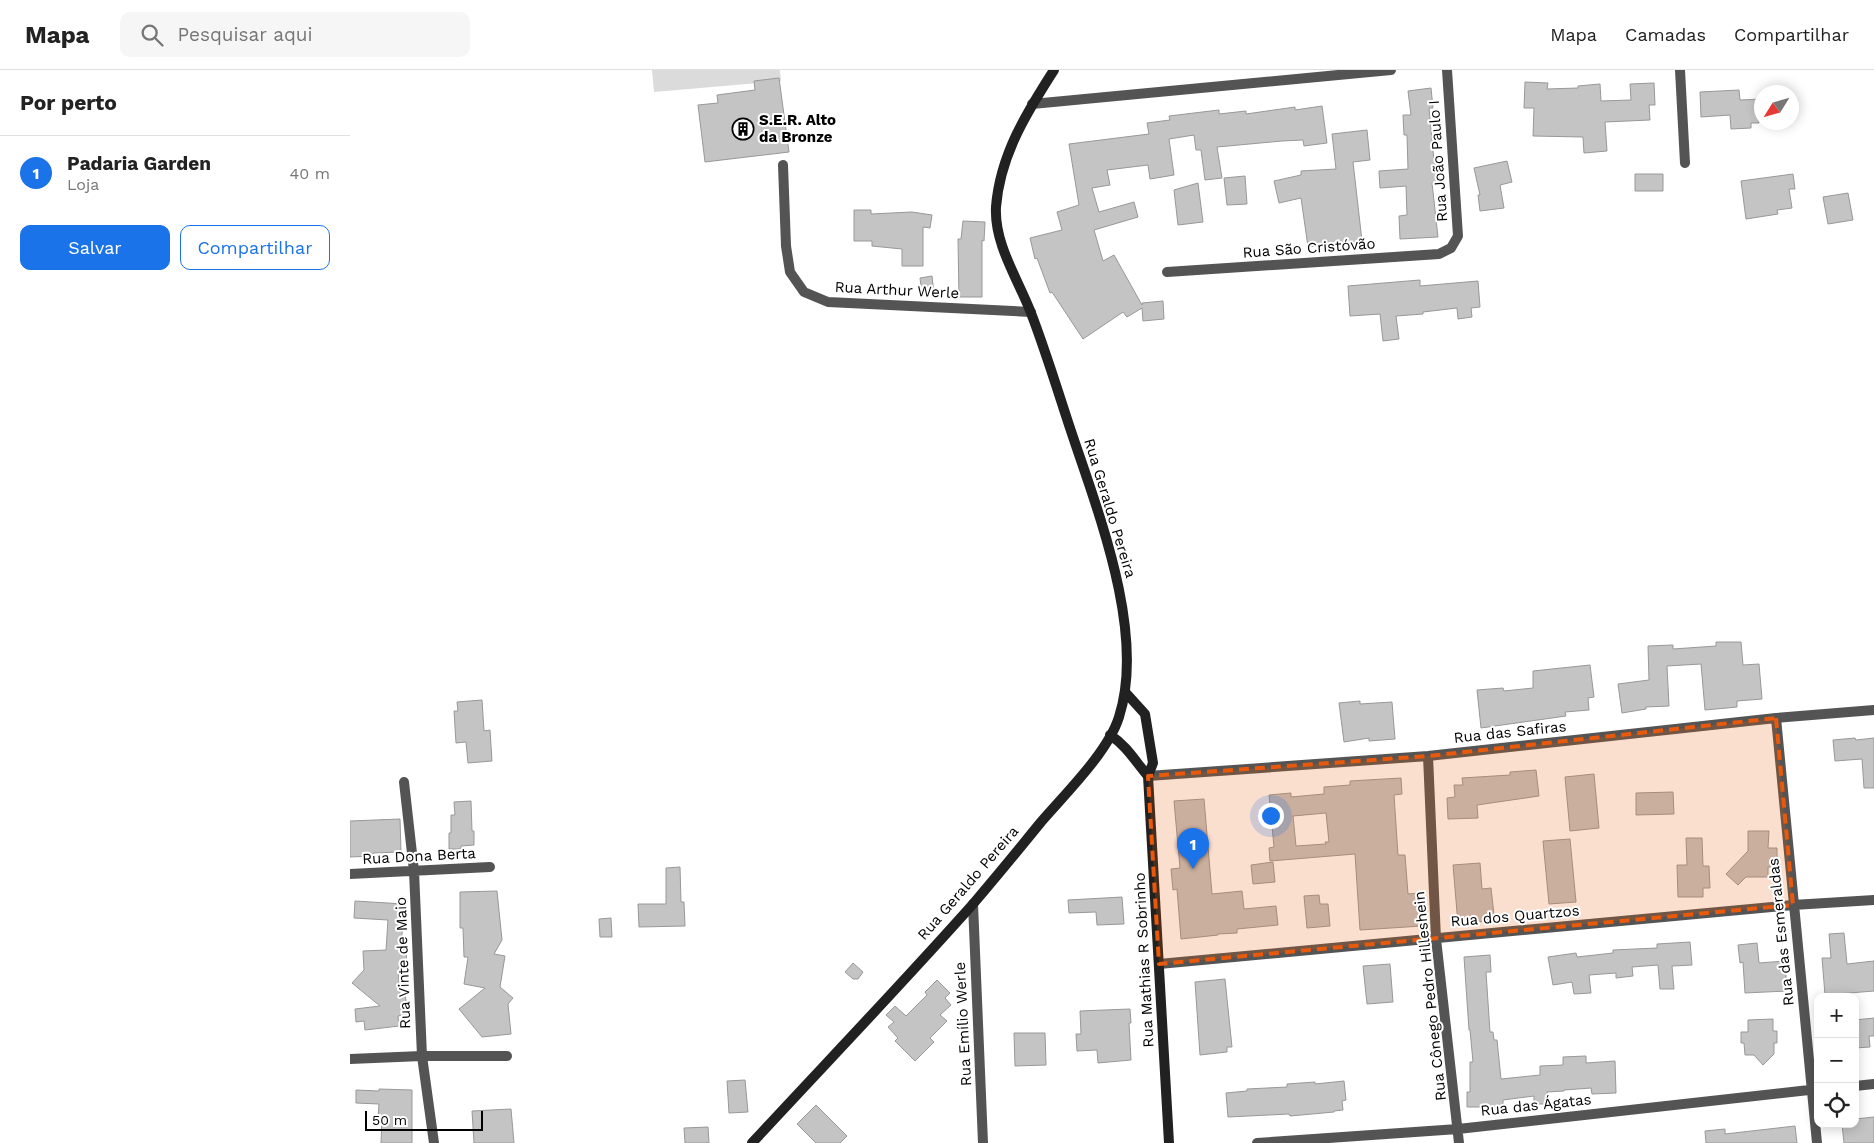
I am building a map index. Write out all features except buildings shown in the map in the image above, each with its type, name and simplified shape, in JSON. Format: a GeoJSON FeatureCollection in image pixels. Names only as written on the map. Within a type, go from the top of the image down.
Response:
{"type":"FeatureCollection","features":[{"type":"Feature","properties":{"kind":"main road","name":"Rua Geraldo Pereira"},"geometry":{"type":"LineString","coordinates":[[752,1143],[973,904],[1100,752],[1118,721],[1126,693],[1124,630],[1115,571],[1099,514],[1031,312],[1002,246],[996,211],[999,181],[1014,138],[1032,104],[1054,70]]}},
{"type":"Feature","properties":{"kind":"main road","name":"Rua Mathias R Sobrinho"},"geometry":{"type":"LineString","coordinates":[[1126,693],[1145,714],[1153,763],[1148,776],[1169,1143]]}},
{"type":"Feature","properties":{"kind":"main road"},"geometry":{"type":"LineString","coordinates":[[1110,735],[1125,746],[1148,776]]}},
{"type":"Feature","properties":{"kind":"street"},"geometry":{"type":"LineString","coordinates":[[1032,104],[1392,70]]}},
{"type":"Feature","properties":{"kind":"street","name":"Rua João Paulo I"},"geometry":{"type":"LineString","coordinates":[[1447,70],[1458,236],[1451,248]]}},
{"type":"Feature","properties":{"kind":"street"},"geometry":{"type":"LineString","coordinates":[[1680,70],[1685,162]]}},
{"type":"Feature","properties":{"kind":"street","name":"Rua Arthur Werle"},"geometry":{"type":"LineString","coordinates":[[783,165],[786,246],[790,272],[804,292],[828,302],[1031,312]]}},
{"type":"Feature","properties":{"kind":"street","name":"Rua São Cristóvão"},"geometry":{"type":"LineString","coordinates":[[1167,272],[1439,254],[1451,248]]}},
{"type":"Feature","properties":{"kind":"street","name":"Rua das Safiras"},"geometry":{"type":"LineString","coordinates":[[1148,776],[1428,756],[1776,718],[1874,710]]}},
{"type":"Feature","properties":{"kind":"street","name":"Rua das Esmeraldas"},"geometry":{"type":"LineString","coordinates":[[1776,718],[1793,905],[1814,1083]]}},
{"type":"Feature","properties":{"kind":"street","name":"Rua Cônego Pedro Hilleshein"},"geometry":{"type":"LineString","coordinates":[[1428,756],[1436,939],[1459,1143]]}},
{"type":"Feature","properties":{"kind":"street","name":"Rua Vinte de Maio"},"geometry":{"type":"LineString","coordinates":[[404,782],[414,871],[422,1056],[434,1143]]}},
{"type":"Feature","properties":{"kind":"street","name":"Rua Dona Berta"},"geometry":{"type":"LineString","coordinates":[[350,874],[490,867]]}},
{"type":"Feature","properties":{"kind":"street","name":"Rua dos Quartzos"},"geometry":{"type":"LineString","coordinates":[[1159,964],[1793,905],[1874,900]]}},
{"type":"Feature","properties":{"kind":"street","name":"Rua Emílio Werle"},"geometry":{"type":"LineString","coordinates":[[973,904],[983,1143]]}},
{"type":"Feature","properties":{"kind":"street"},"geometry":{"type":"LineString","coordinates":[[350,1059],[422,1056],[506,1056]]}},
{"type":"Feature","properties":{"kind":"street"},"geometry":{"type":"LineString","coordinates":[[1859,1086],[1874,1084]]}},
{"type":"Feature","properties":{"kind":"street","name":"Rua das Ágatas"},"geometry":{"type":"LineString","coordinates":[[1257,1143],[1458,1129],[1814,1090]]}},
{"type":"Feature","properties":{"kind":"street","name":"Rua das Esmeraldas"},"geometry":{"type":"LineString","coordinates":[[1816,1128],[1817,1143]]}},
{"type":"Feature","properties":{"kind":"highlighted area"},"geometry":{"type":"Polygon","coordinates":[[[1776,718],[1793,905],[1159,964],[1148,776],[1428,756],[1776,718]]]}},
{"type":"Feature","properties":{"kind":"shaded area"},"geometry":{"type":"Polygon","coordinates":[[[652,70],[780,70],[781,81],[654,92],[652,70]]]}},
{"type":"Feature","properties":{"kind":"place","name":"S.E.R. Alto da Bronze"},"geometry":{"type":"Point","coordinates":[743,129]}},
{"type":"Feature","properties":{"kind":"place","name":"Padaria Garden"},"geometry":{"type":"Point","coordinates":[1193,869]}}]}
